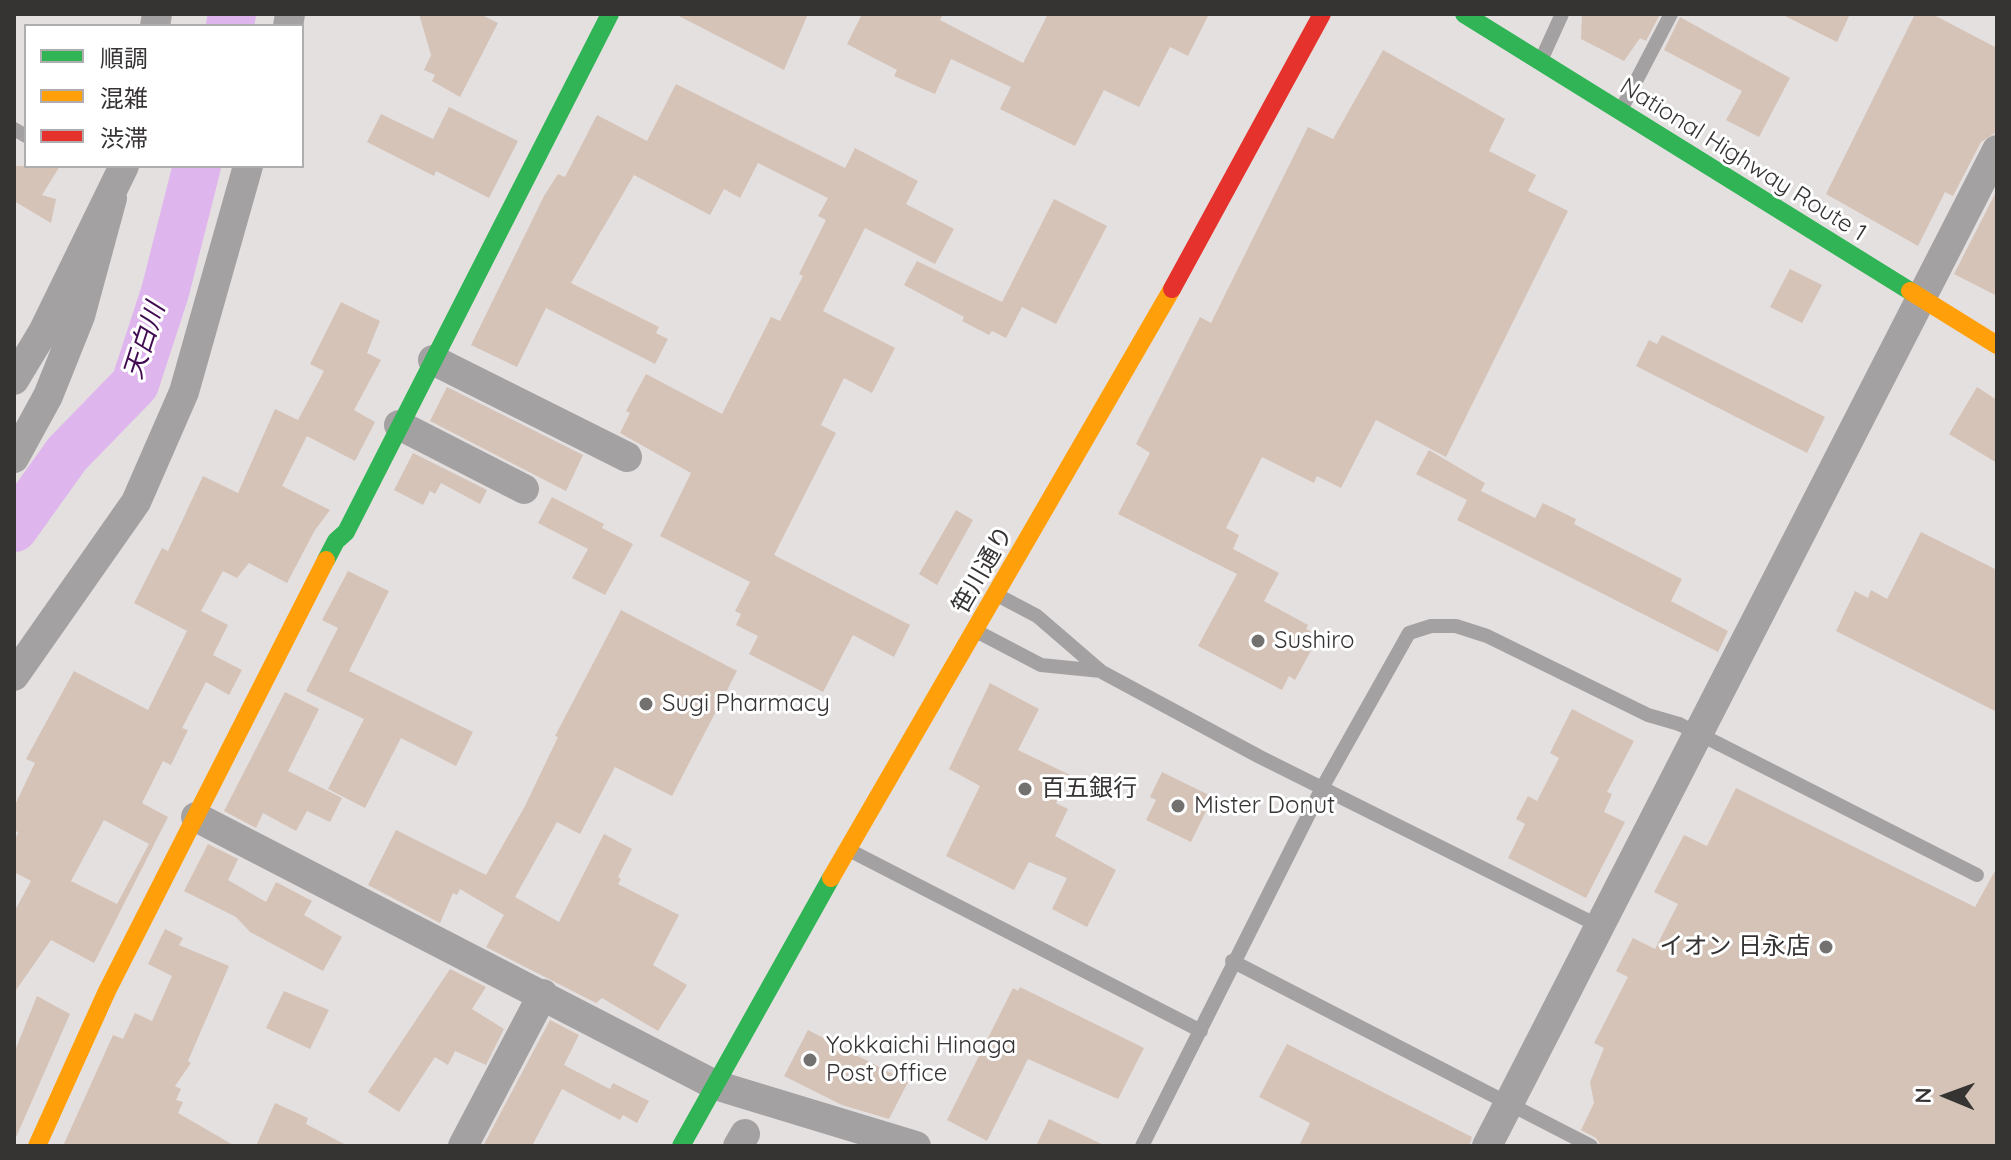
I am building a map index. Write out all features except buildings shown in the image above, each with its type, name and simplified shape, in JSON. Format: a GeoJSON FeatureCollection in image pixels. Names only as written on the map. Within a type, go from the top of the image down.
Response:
{"type":"FeatureCollection","features":[{"type":"Feature","properties":{"kind":"main road"},"geometry":{"type":"LineString","coordinates":[[37,1146],[107,991],[261,685],[336,541],[346,532],[610,14]]}},
{"type":"Feature","properties":{"kind":"main road","name":"笹川通り"},"geometry":{"type":"LineString","coordinates":[[681,1146],[847,850],[1131,364],[1322,14]]}},
{"type":"Feature","properties":{"kind":"main road","name":"National Highway Route 1"},"geometry":{"type":"LineString","coordinates":[[1464,14],[1997,345]]}},
{"type":"Feature","properties":{"kind":"street"},"geometry":{"type":"LineString","coordinates":[[1487,1146],[1923,301],[1997,150]]}},
{"type":"Feature","properties":{"kind":"street"},"geometry":{"type":"LineString","coordinates":[[14,458],[48,396],[80,316],[123,168]]}},
{"type":"Feature","properties":{"kind":"street"},"geometry":{"type":"LineString","coordinates":[[14,676],[136,502],[184,392],[247,168]]}},
{"type":"Feature","properties":{"kind":"street"},"geometry":{"type":"LineString","coordinates":[[14,380],[43,332],[82,249],[112,198]]}},
{"type":"Feature","properties":{"kind":"street"},"geometry":{"type":"LineString","coordinates":[[433,360],[627,457]]}},
{"type":"Feature","properties":{"kind":"street"},"geometry":{"type":"LineString","coordinates":[[399,425],[524,489]]}},
{"type":"Feature","properties":{"kind":"street"},"geometry":{"type":"LineString","coordinates":[[196,817],[715,1085],[916,1146]]}},
{"type":"Feature","properties":{"kind":"street"},"geometry":{"type":"LineString","coordinates":[[463,1146],[543,994]]}},
{"type":"Feature","properties":{"kind":"lane"},"geometry":{"type":"LineString","coordinates":[[1540,62],[1562,14]]}},
{"type":"Feature","properties":{"kind":"lane"},"geometry":{"type":"LineString","coordinates":[[1620,111],[1671,14]]}},
{"type":"Feature","properties":{"kind":"lane"},"geometry":{"type":"LineString","coordinates":[[997,595],[1037,616],[1102,672],[1322,788],[1601,927]]}},
{"type":"Feature","properties":{"kind":"lane"},"geometry":{"type":"LineString","coordinates":[[1142,1146],[1201,1031],[1232,961],[1322,788],[1409,633],[1431,626],[1456,626],[1487,636],[1648,715],[1679,724],[1977,875]]}},
{"type":"Feature","properties":{"kind":"lane"},"geometry":{"type":"LineString","coordinates":[[976,631],[1041,665],[1102,672]]}},
{"type":"Feature","properties":{"kind":"lane"},"geometry":{"type":"LineString","coordinates":[[847,850],[1201,1031]]}},
{"type":"Feature","properties":{"kind":"lane"},"geometry":{"type":"LineString","coordinates":[[1232,961],[1591,1146]]}},
{"type":"Feature","properties":{"kind":"waterway","name":"天白川"},"geometry":{"type":"LineString","coordinates":[[230,24],[232,14]]}},
{"type":"Feature","properties":{"kind":"waterway","name":"天白川"},"geometry":{"type":"LineString","coordinates":[[14,528],[67,454],[135,384],[165,292],[196,168]]}},
{"type":"Feature","properties":{"kind":"traffic: fast"},"geometry":{"type":"LineString","coordinates":[[326,560],[336,541],[346,532],[610,14]]}},
{"type":"Feature","properties":{"kind":"traffic: fast"},"geometry":{"type":"LineString","coordinates":[[1464,14],[1910,291]]}},
{"type":"Feature","properties":{"kind":"traffic: fast"},"geometry":{"type":"LineString","coordinates":[[681,1146],[831,878]]}},
{"type":"Feature","properties":{"kind":"traffic: slow"},"geometry":{"type":"LineString","coordinates":[[831,878],[1172,289]]}},
{"type":"Feature","properties":{"kind":"traffic: slow"},"geometry":{"type":"LineString","coordinates":[[1910,291],[1997,345]]}},
{"type":"Feature","properties":{"kind":"traffic: slow"},"geometry":{"type":"LineString","coordinates":[[37,1146],[107,991],[326,560]]}},
{"type":"Feature","properties":{"kind":"traffic: jam"},"geometry":{"type":"LineString","coordinates":[[1172,289],[1322,14]]}},
{"type":"Feature","properties":{"kind":"place","name":"Sushiro"},"geometry":{"type":"Point","coordinates":[1258,641]}},
{"type":"Feature","properties":{"kind":"place","name":"Sugi Pharmacy"},"geometry":{"type":"Point","coordinates":[646,704]}},
{"type":"Feature","properties":{"kind":"place","name":"百五銀行"},"geometry":{"type":"Point","coordinates":[1025,789]}},
{"type":"Feature","properties":{"kind":"place","name":"Mister Donut"},"geometry":{"type":"Point","coordinates":[1178,806]}},
{"type":"Feature","properties":{"kind":"place","name":"イオン 日永店"},"geometry":{"type":"Point","coordinates":[1826,947]}},
{"type":"Feature","properties":{"kind":"place","name":"Yokkaichi Hinaga Post Office"},"geometry":{"type":"Point","coordinates":[810,1060]}}]}
